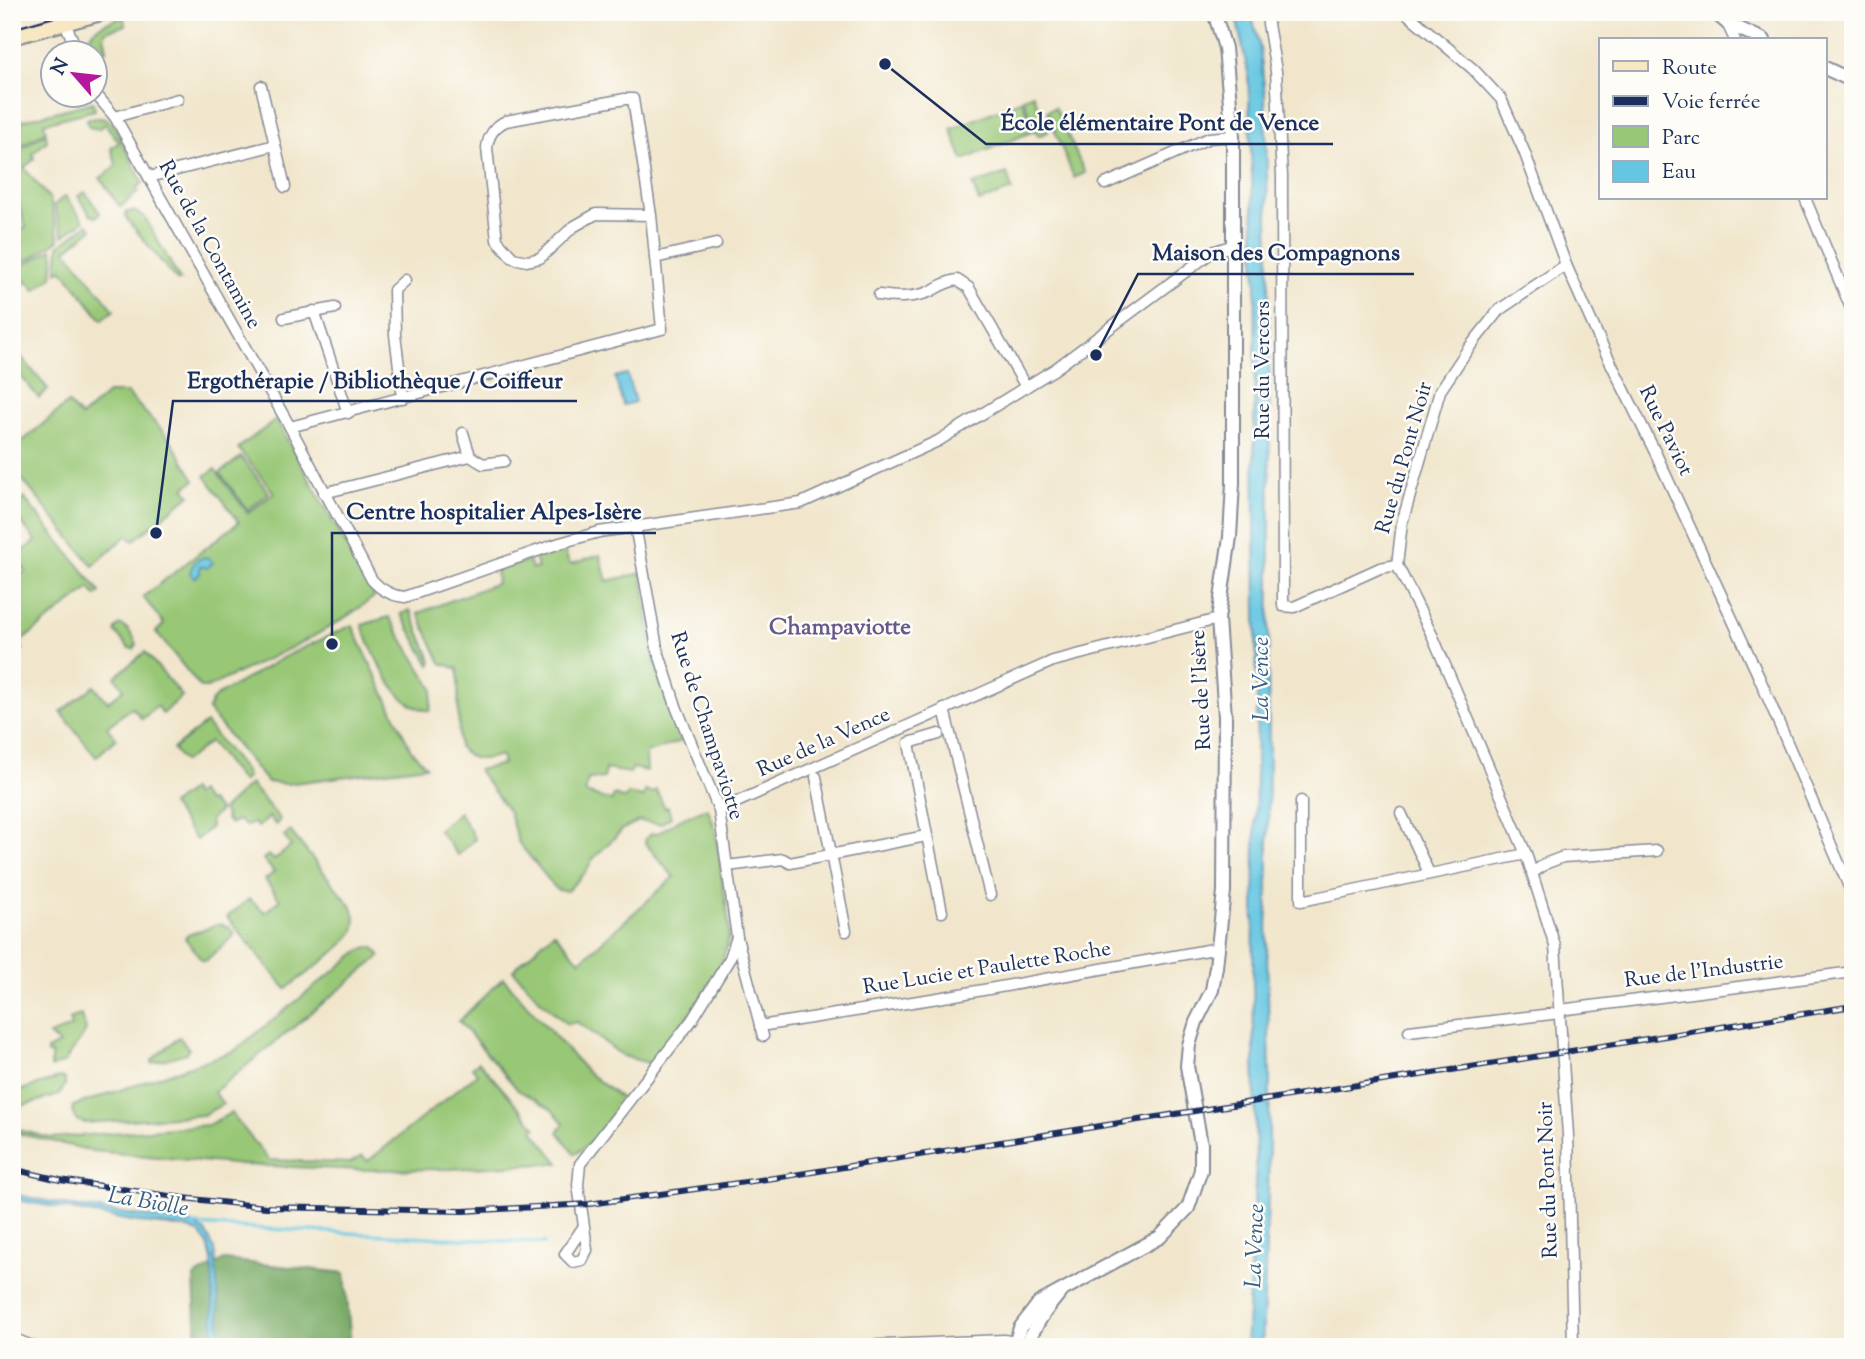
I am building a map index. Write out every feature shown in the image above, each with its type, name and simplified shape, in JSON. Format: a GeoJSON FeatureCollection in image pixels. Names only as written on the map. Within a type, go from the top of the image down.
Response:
{"type":"FeatureCollection","features":[{"type":"Feature","properties":{"kind":"main road"},"geometry":{"type":"LineString","coordinates":[[12,37],[63,18],[105,12]]}},
{"type":"Feature","properties":{"kind":"street","name":"Rue de l'Isère"},"geometry":{"type":"LineString","coordinates":[[1018,1346],[1063,1290],[1160,1237],[1188,1208],[1201,1170],[1201,1144],[1187,1066],[1189,1045],[1196,1021],[1212,990],[1224,891],[1225,717],[1218,619],[1230,537],[1233,483],[1233,136],[1225,48],[1214,12]]}},
{"type":"Feature","properties":{"kind":"street","name":"Rue du Vercors"},"geometry":{"type":"LineString","coordinates":[[1266,12],[1276,71],[1282,176],[1283,606],[1294,607],[1380,568],[1396,565]]}},
{"type":"Feature","properties":{"kind":"street","name":"Rue Paviot"},"geometry":{"type":"LineString","coordinates":[[1405,12],[1473,69],[1501,99],[1524,151],[1566,265],[1759,677],[1853,896]]}},
{"type":"Feature","properties":{"kind":"street"},"geometry":{"type":"LineString","coordinates":[[1714,12],[1727,23],[1760,38]]}},
{"type":"Feature","properties":{"kind":"street"},"geometry":{"type":"LineString","coordinates":[[63,18],[72,38]]}},
{"type":"Feature","properties":{"kind":"street"},"geometry":{"type":"LineString","coordinates":[[1727,23],[1734,38]]}},
{"type":"Feature","properties":{"kind":"street"},"geometry":{"type":"LineString","coordinates":[[1826,68],[1853,81]]}},
{"type":"Feature","properties":{"kind":"street"},"geometry":{"type":"LineString","coordinates":[[261,86],[285,187]]}},
{"type":"Feature","properties":{"kind":"street"},"geometry":{"type":"LineString","coordinates":[[115,117],[178,99]]}},
{"type":"Feature","properties":{"kind":"street"},"geometry":{"type":"LineString","coordinates":[[290,427],[662,329],[651,215],[633,99],[506,121],[498,125],[488,141],[497,240],[513,258],[527,261],[540,258],[573,227],[596,214],[651,215]]}},
{"type":"Feature","properties":{"kind":"street","name":"Rue de la Contamine"},"geometry":{"type":"LineString","coordinates":[[107,108],[149,177],[290,427],[372,580],[379,588],[397,597],[405,597],[560,543],[635,525]]}},
{"type":"Feature","properties":{"kind":"street"},"geometry":{"type":"LineString","coordinates":[[1105,184],[1209,138],[1233,136]]}},
{"type":"Feature","properties":{"kind":"street"},"geometry":{"type":"LineString","coordinates":[[149,177],[275,145]]}},
{"type":"Feature","properties":{"kind":"street"},"geometry":{"type":"LineString","coordinates":[[1806,200],[1853,313]]}},
{"type":"Feature","properties":{"kind":"street"},"geometry":{"type":"LineString","coordinates":[[655,258],[716,244]]}},
{"type":"Feature","properties":{"kind":"street"},"geometry":{"type":"LineString","coordinates":[[635,525],[801,503],[938,441],[1088,346],[1212,253],[1234,245]]}},
{"type":"Feature","properties":{"kind":"street","name":"Rue du Pont Noir"},"geometry":{"type":"LineString","coordinates":[[1566,265],[1499,310],[1440,391],[1402,523],[1396,565],[1433,637],[1526,854],[1555,946],[1568,1135],[1573,1347]]}},
{"type":"Feature","properties":{"kind":"street"},"geometry":{"type":"LineString","coordinates":[[403,398],[395,335],[394,289],[405,280]]}},
{"type":"Feature","properties":{"kind":"street"},"geometry":{"type":"LineString","coordinates":[[879,295],[894,297],[922,294],[943,283],[957,280],[969,288],[1026,387]]}},
{"type":"Feature","properties":{"kind":"street","name":"Rue de la Contamine"},"geometry":{"type":"LineString","coordinates":[[284,318],[335,308]]}},
{"type":"Feature","properties":{"kind":"street"},"geometry":{"type":"LineString","coordinates":[[314,311],[348,413]]}},
{"type":"Feature","properties":{"kind":"street"},"geometry":{"type":"LineString","coordinates":[[463,433],[470,456],[483,464],[504,461]]}},
{"type":"Feature","properties":{"kind":"street"},"geometry":{"type":"LineString","coordinates":[[324,494],[470,456]]}},
{"type":"Feature","properties":{"kind":"street","name":"Rue de Champaviotte"},"geometry":{"type":"LineString","coordinates":[[635,525],[657,648],[677,709],[719,810],[737,937],[762,1031]]}},
{"type":"Feature","properties":{"kind":"street","name":"Rue de la Vence"},"geometry":{"type":"LineString","coordinates":[[719,810],[1053,661],[1218,619]]}},
{"type":"Feature","properties":{"kind":"street"},"geometry":{"type":"LineString","coordinates":[[944,709],[990,895]]}},
{"type":"Feature","properties":{"kind":"street"},"geometry":{"type":"LineString","coordinates":[[939,734],[909,743],[942,912]]}},
{"type":"Feature","properties":{"kind":"street"},"geometry":{"type":"LineString","coordinates":[[816,777],[846,931]]}},
{"type":"Feature","properties":{"kind":"street"},"geometry":{"type":"LineString","coordinates":[[1301,801],[1301,901],[1526,854]]}},
{"type":"Feature","properties":{"kind":"street"},"geometry":{"type":"LineString","coordinates":[[1401,814],[1429,873]]}},
{"type":"Feature","properties":{"kind":"street"},"geometry":{"type":"LineString","coordinates":[[727,866],[783,859],[790,863],[926,836]]}},
{"type":"Feature","properties":{"kind":"street"},"geometry":{"type":"LineString","coordinates":[[1532,873],[1563,857],[1657,851]]}},
{"type":"Feature","properties":{"kind":"street"},"geometry":{"type":"LineString","coordinates":[[584,1226],[578,1185],[580,1164],[692,1020],[730,958],[737,937]]}},
{"type":"Feature","properties":{"kind":"street","name":"Rue Lucie et Paulette Roche"},"geometry":{"type":"LineString","coordinates":[[762,1031],[1219,948]]}},
{"type":"Feature","properties":{"kind":"street","name":"Rue de l'Industrie"},"geometry":{"type":"LineString","coordinates":[[1560,1011],[1853,972]]}},
{"type":"Feature","properties":{"kind":"street"},"geometry":{"type":"LineString","coordinates":[[1409,1031],[1560,1011]]}},
{"type":"Feature","properties":{"kind":"street"},"geometry":{"type":"LineString","coordinates":[[12,1338],[34,1347]]}},
{"type":"Feature","properties":{"kind":"street"},"geometry":{"type":"LineString","coordinates":[[835,1347],[1004,1340],[1018,1346]]}},
{"type":"Feature","properties":{"kind":"green space"},"geometry":{"type":"Polygon","coordinates":[[[123,17],[126,25],[106,31],[105,38],[90,38],[95,30],[123,17]]]}},
{"type":"Feature","properties":{"kind":"green space"},"geometry":{"type":"Polygon","coordinates":[[[1033,94],[1048,132],[1038,136],[1023,98],[1033,94]]]}},
{"type":"Feature","properties":{"kind":"green space"},"geometry":{"type":"Polygon","coordinates":[[[1022,100],[1034,131],[963,160],[951,129],[1022,100]]]}},
{"type":"Feature","properties":{"kind":"green space"},"geometry":{"type":"Polygon","coordinates":[[[1055,107],[1085,173],[1074,178],[1047,111],[1055,107]]]}},
{"type":"Feature","properties":{"kind":"green space"},"geometry":{"type":"Polygon","coordinates":[[[70,108],[95,110],[44,123],[46,131],[12,151],[12,123],[70,108]]]}},
{"type":"Feature","properties":{"kind":"green space"},"geometry":{"type":"Polygon","coordinates":[[[106,118],[114,125],[143,183],[137,187],[138,192],[120,207],[100,178],[116,164],[111,148],[119,142],[105,124],[98,129],[89,127],[87,119],[106,118]]]}},
{"type":"Feature","properties":{"kind":"green space"},"geometry":{"type":"Polygon","coordinates":[[[46,133],[47,141],[32,154],[35,158],[24,168],[50,199],[59,240],[12,267],[12,232],[26,228],[16,196],[12,196],[12,154],[46,133]]]}},
{"type":"Feature","properties":{"kind":"green space"},"geometry":{"type":"Polygon","coordinates":[[[1007,173],[1012,190],[979,202],[973,185],[1007,173]]]}},
{"type":"Feature","properties":{"kind":"green space"},"geometry":{"type":"Polygon","coordinates":[[[85,192],[100,213],[96,217],[90,214],[78,196],[85,192]]]}},
{"type":"Feature","properties":{"kind":"green space"},"geometry":{"type":"Polygon","coordinates":[[[65,196],[84,221],[63,236],[54,205],[65,196]]]}},
{"type":"Feature","properties":{"kind":"green space"},"geometry":{"type":"Polygon","coordinates":[[[133,211],[144,216],[180,280],[173,276],[126,218],[126,212],[133,211]]]}},
{"type":"Feature","properties":{"kind":"green space"},"geometry":{"type":"Polygon","coordinates":[[[88,224],[92,229],[66,250],[114,310],[102,320],[62,269],[57,272],[59,246],[88,224]]]}},
{"type":"Feature","properties":{"kind":"green space"},"geometry":{"type":"Polygon","coordinates":[[[52,249],[52,277],[35,290],[27,281],[12,292],[12,271],[52,249]]]}},
{"type":"Feature","properties":{"kind":"green space"},"geometry":{"type":"Polygon","coordinates":[[[18,353],[48,389],[39,398],[12,366],[12,358],[18,353]]]}},
{"type":"Feature","properties":{"kind":"green space"},"geometry":{"type":"Polygon","coordinates":[[[108,393],[127,393],[170,439],[195,480],[184,488],[190,495],[133,541],[127,535],[93,566],[12,467],[12,450],[68,403],[81,417],[108,393]]]}},
{"type":"Feature","properties":{"kind":"green space"},"geometry":{"type":"Polygon","coordinates":[[[276,420],[375,596],[315,635],[207,688],[201,688],[156,632],[164,624],[143,597],[239,522],[205,476],[215,469],[248,513],[274,493],[238,448],[276,420]]]}},
{"type":"Feature","properties":{"kind":"green space"},"geometry":{"type":"Polygon","coordinates":[[[241,457],[269,493],[248,510],[220,473],[241,457]]]}},
{"type":"Feature","properties":{"kind":"green space"},"geometry":{"type":"Polygon","coordinates":[[[24,498],[100,592],[96,596],[90,588],[19,643],[23,649],[12,656],[17,649],[12,644],[12,582],[26,571],[15,558],[36,541],[12,510],[24,498]]]}},
{"type":"Feature","properties":{"kind":"green space"},"geometry":{"type":"Polygon","coordinates":[[[563,548],[571,564],[600,555],[607,581],[642,573],[653,654],[667,704],[682,741],[646,753],[647,771],[632,768],[630,773],[605,769],[604,778],[588,779],[585,793],[612,801],[614,795],[625,799],[628,794],[644,797],[645,791],[652,793],[656,790],[665,808],[668,807],[671,817],[660,824],[639,821],[623,829],[592,860],[586,872],[567,891],[557,890],[518,842],[509,812],[478,770],[503,764],[501,755],[478,759],[469,756],[459,747],[458,669],[441,663],[418,613],[497,583],[496,571],[529,560],[532,569],[538,568],[535,557],[563,548]]]}},
{"type":"Feature","properties":{"kind":"green space"},"geometry":{"type":"Polygon","coordinates":[[[410,610],[432,662],[430,665],[401,614],[410,610]]]}},
{"type":"Feature","properties":{"kind":"green space"},"geometry":{"type":"Polygon","coordinates":[[[389,617],[433,689],[430,711],[414,706],[401,696],[370,646],[362,625],[389,617]]]}},
{"type":"Feature","properties":{"kind":"green space"},"geometry":{"type":"Polygon","coordinates":[[[120,625],[134,638],[137,644],[134,649],[129,648],[115,632],[120,625]]]}},
{"type":"Feature","properties":{"kind":"green space"},"geometry":{"type":"Polygon","coordinates":[[[352,625],[411,750],[426,766],[286,784],[267,782],[208,710],[212,701],[286,656],[352,625]]]}},
{"type":"Feature","properties":{"kind":"green space"},"geometry":{"type":"Polygon","coordinates":[[[145,652],[182,696],[163,714],[157,706],[142,719],[132,707],[107,727],[116,739],[96,757],[61,712],[94,686],[108,702],[124,689],[115,677],[145,652]]]}},
{"type":"Feature","properties":{"kind":"green space"},"geometry":{"type":"Polygon","coordinates":[[[206,723],[246,773],[247,777],[242,782],[210,742],[184,762],[173,749],[206,723]]]}},
{"type":"Feature","properties":{"kind":"green space"},"geometry":{"type":"Polygon","coordinates":[[[250,784],[280,819],[276,825],[269,817],[258,827],[254,823],[246,826],[238,820],[230,824],[225,818],[222,810],[250,784]]]}},
{"type":"Feature","properties":{"kind":"green space"},"geometry":{"type":"Polygon","coordinates":[[[191,790],[194,796],[199,792],[220,811],[210,820],[211,827],[196,840],[171,805],[191,790]]]}},
{"type":"Feature","properties":{"kind":"green space"},"geometry":{"type":"Polygon","coordinates":[[[707,808],[715,831],[727,911],[729,935],[726,950],[698,1002],[652,1064],[623,1056],[577,1022],[567,1024],[540,1000],[513,970],[554,932],[580,961],[674,877],[645,843],[646,838],[707,808]]]}},
{"type":"Feature","properties":{"kind":"green space"},"geometry":{"type":"Polygon","coordinates":[[[459,812],[475,839],[458,855],[438,830],[459,812]]]}},
{"type":"Feature","properties":{"kind":"green space"},"geometry":{"type":"Polygon","coordinates":[[[290,831],[352,907],[355,921],[354,930],[343,944],[286,989],[227,917],[249,899],[265,912],[280,900],[265,880],[274,872],[263,859],[268,855],[274,860],[291,846],[284,836],[290,831]]]}},
{"type":"Feature","properties":{"kind":"green space"},"geometry":{"type":"Polygon","coordinates":[[[220,924],[229,927],[234,933],[233,937],[205,961],[185,938],[220,924]]]}},
{"type":"Feature","properties":{"kind":"green space"},"geometry":{"type":"Polygon","coordinates":[[[368,947],[374,948],[381,956],[214,1092],[223,1104],[203,1115],[85,1123],[74,1116],[73,1106],[234,1051],[359,951],[368,947]]]}},
{"type":"Feature","properties":{"kind":"green space"},"geometry":{"type":"Polygon","coordinates":[[[503,978],[587,1072],[622,1099],[622,1104],[590,1143],[575,1154],[558,1132],[564,1123],[552,1110],[518,1090],[459,1021],[503,978]]]}},
{"type":"Feature","properties":{"kind":"green space"},"geometry":{"type":"Polygon","coordinates":[[[81,1015],[86,1030],[84,1034],[65,1062],[51,1068],[51,1054],[47,1054],[47,1050],[59,1044],[49,1035],[71,1027],[69,1019],[81,1015]]]}},
{"type":"Feature","properties":{"kind":"green space"},"geometry":{"type":"Polygon","coordinates":[[[179,1037],[189,1049],[187,1053],[152,1063],[152,1060],[179,1037]]]}},
{"type":"Feature","properties":{"kind":"green space"},"geometry":{"type":"Polygon","coordinates":[[[479,1062],[536,1127],[533,1131],[559,1163],[366,1170],[243,1165],[93,1151],[12,1132],[12,1128],[51,1138],[208,1125],[231,1113],[269,1160],[350,1163],[362,1156],[368,1161],[477,1074],[472,1067],[479,1062]]]}},
{"type":"Feature","properties":{"kind":"green space"},"geometry":{"type":"Polygon","coordinates":[[[62,1077],[65,1079],[65,1085],[59,1095],[12,1109],[12,1093],[62,1077]]]}},
{"type":"Feature","properties":{"kind":"green space"},"geometry":{"type":"Polygon","coordinates":[[[224,1260],[345,1273],[351,1347],[197,1347],[194,1277],[224,1260]]]}},
{"type":"Feature","properties":{"kind":"water","name":"La Vence"},"geometry":{"type":"Polygon","coordinates":[[[1235,12],[1251,12],[1260,48],[1265,96],[1269,256],[1267,954],[1270,1074],[1262,1347],[1246,1347],[1256,1167],[1253,980],[1257,702],[1254,438],[1256,284],[1248,72],[1235,12]]]}},
{"type":"Feature","properties":{"kind":"water"},"geometry":{"type":"Polygon","coordinates":[[[627,374],[635,402],[623,405],[615,377],[627,374]]]}},
{"type":"Feature","properties":{"kind":"water"},"geometry":{"type":"Polygon","coordinates":[[[205,557],[213,563],[207,568],[200,566],[200,574],[194,578],[190,573],[192,567],[205,557]]]}},
{"type":"Feature","properties":{"kind":"water"},"geometry":{"type":"Polygon","coordinates":[[[12,1194],[71,1206],[190,1223],[205,1231],[215,1250],[221,1347],[214,1347],[212,1260],[208,1245],[199,1233],[186,1228],[143,1223],[12,1199],[12,1194]]]}},
{"type":"Feature","properties":{"kind":"waterway","name":"La Biolle"},"geometry":{"type":"LineString","coordinates":[[193,1225],[544,1243]]}},
{"type":"Feature","properties":{"kind":"tram line"},"geometry":{"type":"LineString","coordinates":[[12,29],[71,12]]}},
{"type":"Feature","properties":{"kind":"railway"},"geometry":{"type":"LineString","coordinates":[[12,1169],[60,1180],[266,1207],[463,1211],[589,1204],[781,1177],[1853,1006]]}},
{"type":"Feature","properties":{"kind":"place","name":"École élémentaire Pont de Vence"},"geometry":{"type":"Point","coordinates":[885,64]}},
{"type":"Feature","properties":{"kind":"place","name":"Maison des Compagnons"},"geometry":{"type":"Point","coordinates":[1096,355]}},
{"type":"Feature","properties":{"kind":"place","name":"Ergothérapie / Bibliothèque / Coiffeur"},"geometry":{"type":"Point","coordinates":[156,533]}},
{"type":"Feature","properties":{"kind":"place","name":"Centre hospitalier Alpes-Isère"},"geometry":{"type":"Point","coordinates":[332,644]}},
{"type":"Feature","properties":{"kind":"district","name":"Champaviotte"},"geometry":{"type":"Point","coordinates":[840,628]}}]}
